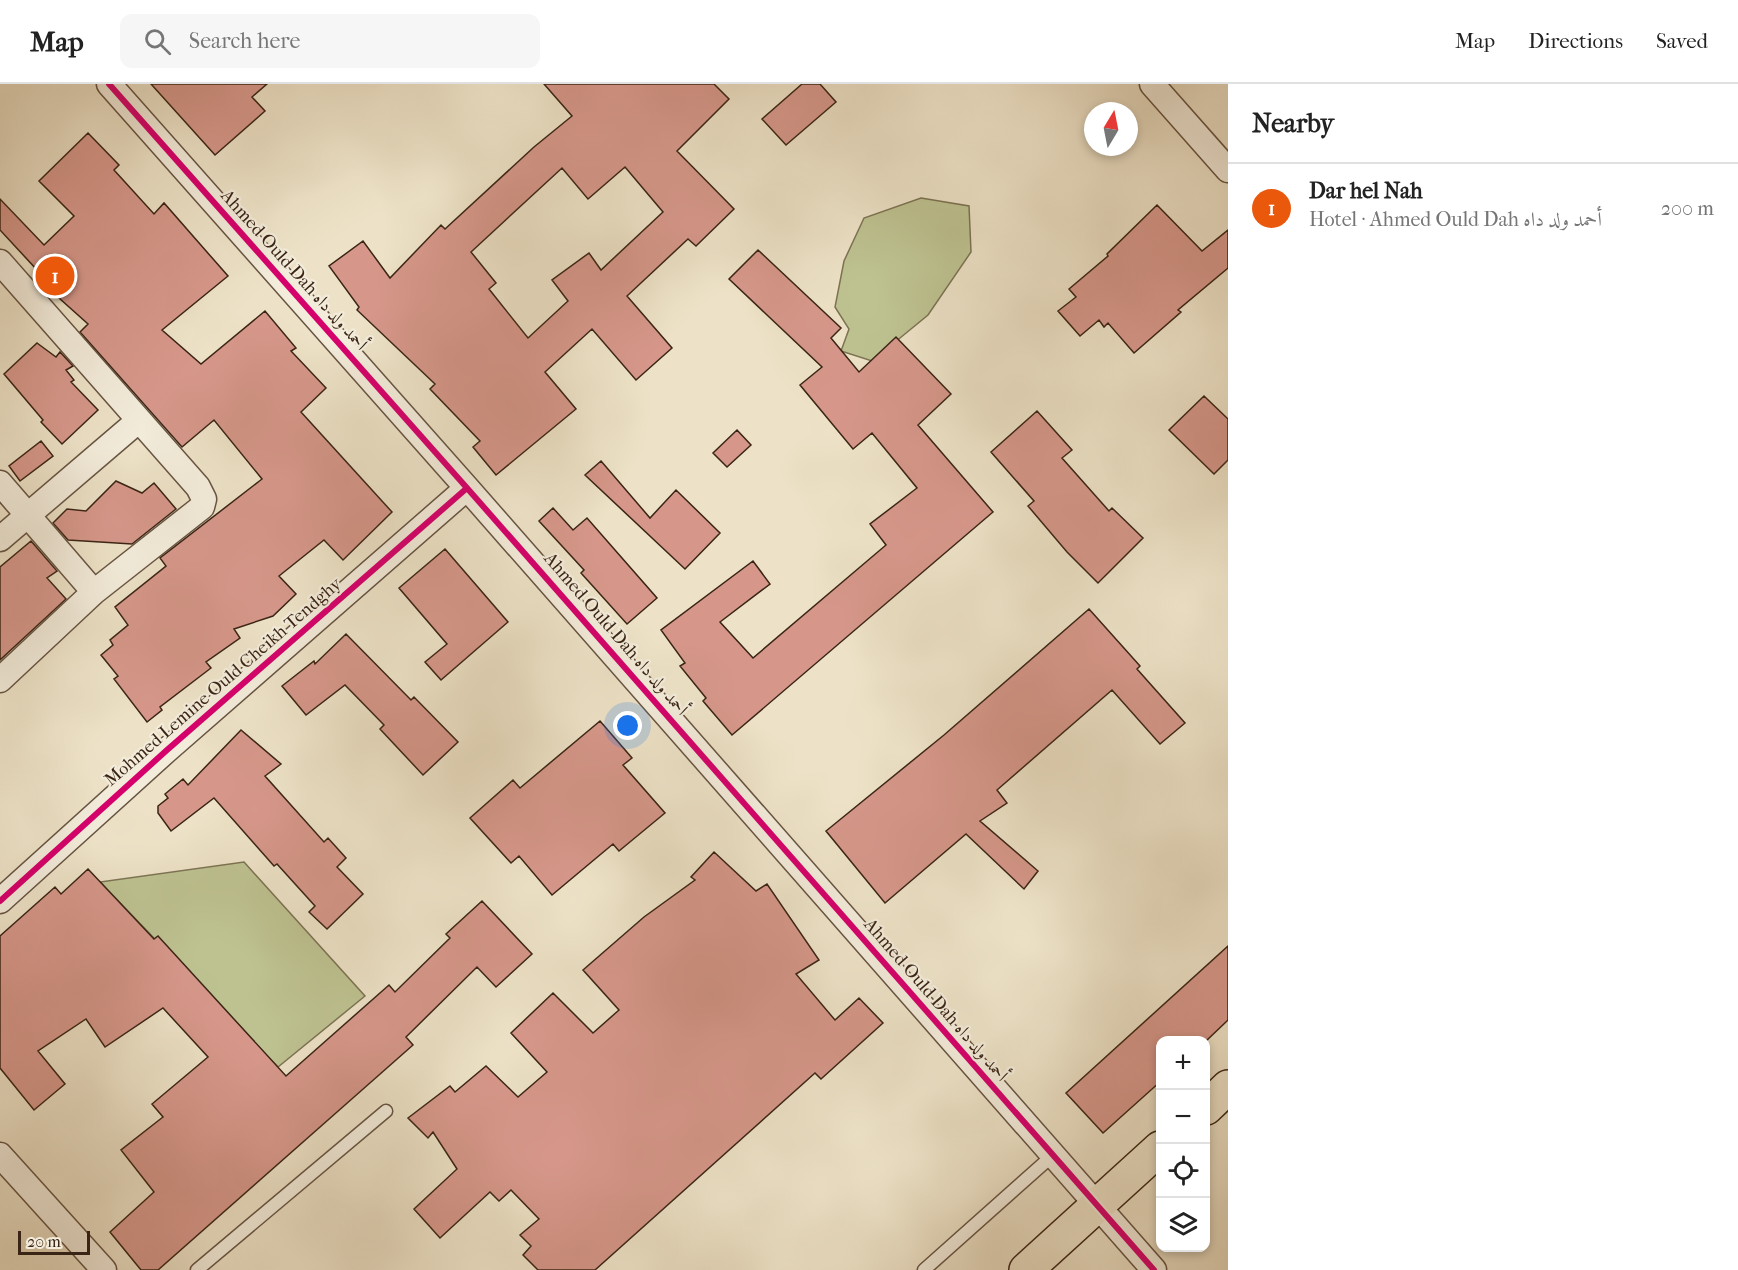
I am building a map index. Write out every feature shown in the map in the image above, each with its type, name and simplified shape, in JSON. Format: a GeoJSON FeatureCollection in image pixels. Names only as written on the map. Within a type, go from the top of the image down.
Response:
{"type":"FeatureCollection","features":[{"type":"Feature","properties":{"kind":"highway"},"geometry":{"type":"LineString","coordinates":[[1210,1104],[1228,1087]]}},
{"type":"Feature","properties":{"kind":"highway"},"geometry":{"type":"LineString","coordinates":[[1026,1270],[1156,1153]]}},
{"type":"Feature","properties":{"kind":"street","name":"Ahmed Ould Dah أحمد ولد داه"},"geometry":{"type":"LineString","coordinates":[[109,84],[1154,1270]]}},
{"type":"Feature","properties":{"kind":"street"},"geometry":{"type":"LineString","coordinates":[[1152,84],[1228,170]]}},
{"type":"Feature","properties":{"kind":"street"},"geometry":{"type":"LineString","coordinates":[[0,262],[198,487],[204,499],[202,507],[94,592],[0,680]]}},
{"type":"Feature","properties":{"kind":"street"},"geometry":{"type":"LineString","coordinates":[[0,539],[138,421]]}},
{"type":"Feature","properties":{"kind":"street"},"geometry":{"type":"LineString","coordinates":[[0,483],[94,592]]}},
{"type":"Feature","properties":{"kind":"street","name":"Mohmed Lemine Ould Cheikh Tendghy"},"geometry":{"type":"LineString","coordinates":[[0,901],[167,750],[467,488]]}},
{"type":"Feature","properties":{"kind":"street"},"geometry":{"type":"LineString","coordinates":[[0,1155],[100,1269]]}},
{"type":"Feature","properties":{"kind":"lane"},"geometry":{"type":"LineString","coordinates":[[197,1270],[386,1111]]}},
{"type":"Feature","properties":{"kind":"lane"},"geometry":{"type":"LineString","coordinates":[[924,1270],[1052,1156]]}},
{"type":"Feature","properties":{"kind":"green space"},"geometry":{"type":"Polygon","coordinates":[[[921,198],[969,206],[971,252],[928,315],[872,361],[841,351],[849,329],[835,307],[844,261],[864,218],[921,198]]]}},
{"type":"Feature","properties":{"kind":"green space"},"geometry":{"type":"Polygon","coordinates":[[[244,862],[365,996],[278,1067],[100,882],[244,862]]]}},
{"type":"Feature","properties":{"kind":"building"},"geometry":{"type":"Polygon","coordinates":[[[151,84],[267,84],[252,97],[265,111],[215,155],[151,84]]]}},
{"type":"Feature","properties":{"kind":"building"},"geometry":{"type":"Polygon","coordinates":[[[544,84],[714,84],[729,99],[677,151],[734,209],[696,246],[688,239],[627,296],[672,348],[636,380],[592,329],[545,372],[576,409],[496,475],[473,447],[480,441],[430,389],[435,384],[357,310],[359,307],[329,266],[363,241],[390,278],[441,225],[445,229],[534,147],[572,116],[544,84]],[[625,167],[588,199],[562,168],[471,252],[496,283],[489,289],[528,338],[568,301],[552,280],[589,253],[601,270],[663,212],[625,167]]]}},
{"type":"Feature","properties":{"kind":"building"},"geometry":{"type":"Polygon","coordinates":[[[802,84],[820,84],[836,102],[786,145],[762,119],[802,84]]]}},
{"type":"Feature","properties":{"kind":"building"},"geometry":{"type":"Polygon","coordinates":[[[88,133],[119,165],[114,170],[154,214],[164,203],[228,276],[162,330],[201,364],[265,311],[296,348],[291,351],[326,388],[301,412],[392,512],[343,560],[324,540],[279,576],[296,594],[273,616],[234,629],[240,638],[206,662],[211,668],[160,707],[162,710],[147,722],[114,679],[118,676],[101,655],[113,645],[110,640],[128,625],[115,607],[166,566],[160,558],[262,479],[214,420],[182,447],[80,332],[88,324],[59,298],[49,286],[50,284],[0,230],[0,199],[44,245],[74,216],[39,181],[88,133]]]}},
{"type":"Feature","properties":{"kind":"building"},"geometry":{"type":"Polygon","coordinates":[[[1157,205],[1202,251],[1228,230],[1228,268],[1178,310],[1181,312],[1134,353],[1108,323],[1104,327],[1099,320],[1080,336],[1058,311],[1076,297],[1069,289],[1108,256],[1107,254],[1157,205]]]}},
{"type":"Feature","properties":{"kind":"building"},"geometry":{"type":"Polygon","coordinates":[[[758,250],[841,328],[831,338],[859,372],[896,337],[951,394],[918,425],[993,512],[732,735],[703,701],[706,698],[680,666],[685,663],[661,630],[753,561],[770,584],[720,622],[753,658],[886,545],[870,524],[917,488],[872,433],[853,449],[800,385],[822,367],[729,279],[758,250]]]}},
{"type":"Feature","properties":{"kind":"building"},"geometry":{"type":"Polygon","coordinates":[[[37,343],[56,357],[60,352],[73,366],[66,370],[74,380],[71,382],[98,410],[62,444],[41,422],[43,420],[4,374],[37,343]]]}},
{"type":"Feature","properties":{"kind":"building"},"geometry":{"type":"Polygon","coordinates":[[[1204,396],[1228,419],[1228,460],[1214,474],[1169,430],[1204,396]]]}},
{"type":"Feature","properties":{"kind":"building"},"geometry":{"type":"Polygon","coordinates":[[[1037,411],[1072,450],[1062,458],[1109,511],[1112,508],[1143,538],[1098,583],[1067,552],[1028,506],[1034,501],[991,452],[1037,411]]]}},
{"type":"Feature","properties":{"kind":"building"},"geometry":{"type":"Polygon","coordinates":[[[737,430],[751,445],[727,467],[713,453],[737,430]]]}},
{"type":"Feature","properties":{"kind":"building"},"geometry":{"type":"Polygon","coordinates":[[[41,441],[53,456],[20,481],[9,466],[41,441]]]}},
{"type":"Feature","properties":{"kind":"building"},"geometry":{"type":"Polygon","coordinates":[[[601,461],[650,518],[676,490],[720,533],[685,569],[585,475],[601,461]]]}},
{"type":"Feature","properties":{"kind":"building"},"geometry":{"type":"Polygon","coordinates":[[[116,481],[142,493],[154,483],[176,509],[132,544],[68,540],[53,523],[67,509],[86,511],[116,481]]]}},
{"type":"Feature","properties":{"kind":"building"},"geometry":{"type":"Polygon","coordinates":[[[553,508],[573,530],[587,518],[657,598],[627,624],[581,573],[584,570],[539,521],[553,508]]]}},
{"type":"Feature","properties":{"kind":"building"},"geometry":{"type":"Polygon","coordinates":[[[31,541],[57,571],[47,578],[66,599],[0,660],[0,567],[31,541]]]}},
{"type":"Feature","properties":{"kind":"building"},"geometry":{"type":"Polygon","coordinates":[[[445,549],[508,622],[441,680],[425,662],[447,644],[399,588],[445,549]]]}},
{"type":"Feature","properties":{"kind":"building"},"geometry":{"type":"Polygon","coordinates":[[[1089,609],[1140,666],[1137,669],[1185,723],[1160,744],[1112,690],[997,790],[1007,803],[980,821],[1038,871],[1024,889],[966,834],[885,903],[826,831],[944,735],[1089,609]]]}},
{"type":"Feature","properties":{"kind":"building"},"geometry":{"type":"Polygon","coordinates":[[[346,634],[411,700],[414,697],[458,742],[423,775],[380,729],[384,725],[345,685],[306,715],[282,686],[314,661],[315,664],[346,634]]]}},
{"type":"Feature","properties":{"kind":"building"},"geometry":{"type":"Polygon","coordinates":[[[600,721],[632,758],[623,765],[665,813],[619,851],[613,844],[552,895],[519,856],[511,863],[470,818],[513,780],[520,788],[600,721]]]}},
{"type":"Feature","properties":{"kind":"building"},"geometry":{"type":"Polygon","coordinates":[[[241,730],[281,764],[265,776],[324,842],[328,838],[346,858],[337,867],[363,894],[327,929],[309,912],[315,906],[277,864],[274,866],[214,798],[171,831],[158,813],[158,806],[168,798],[165,794],[183,779],[188,785],[241,730]]]}},
{"type":"Feature","properties":{"kind":"building"},"geometry":{"type":"Polygon","coordinates":[[[714,852],[756,891],[767,884],[819,960],[796,974],[835,1020],[859,998],[883,1023],[821,1079],[815,1073],[595,1270],[538,1270],[523,1255],[531,1246],[520,1235],[539,1219],[511,1190],[499,1201],[490,1192],[440,1238],[414,1209],[457,1169],[433,1132],[428,1138],[408,1118],[450,1086],[455,1092],[486,1066],[518,1097],[547,1072],[511,1033],[553,993],[593,1033],[619,1010],[583,970],[644,917],[695,880],[691,877],[714,852]]]}},
{"type":"Feature","properties":{"kind":"building"},"geometry":{"type":"Polygon","coordinates":[[[88,869],[154,939],[158,936],[286,1076],[389,985],[395,992],[450,938],[446,934],[482,901],[532,954],[496,987],[477,967],[406,1037],[413,1045],[158,1270],[141,1270],[110,1232],[154,1192],[121,1150],[163,1117],[152,1104],[208,1057],[163,1008],[105,1047],[86,1019],[38,1051],[65,1084],[34,1110],[0,1068],[0,936],[55,887],[61,894],[88,869]]]}},
{"type":"Feature","properties":{"kind":"building"},"geometry":{"type":"Polygon","coordinates":[[[1228,946],[1228,1020],[1210,1037],[1156,1036],[1156,1085],[1103,1133],[1066,1093],[1228,946]]]}},
{"type":"Feature","properties":{"kind":"cycle path"},"geometry":{"type":"LineString","coordinates":[[109,84],[1154,1270]]}},
{"type":"Feature","properties":{"kind":"cycle path"},"geometry":{"type":"LineString","coordinates":[[0,901],[167,750],[467,488]]}},
{"type":"Feature","properties":{"kind":"place","name":"Dar hel Nah"},"geometry":{"type":"Point","coordinates":[55,276]}}]}
